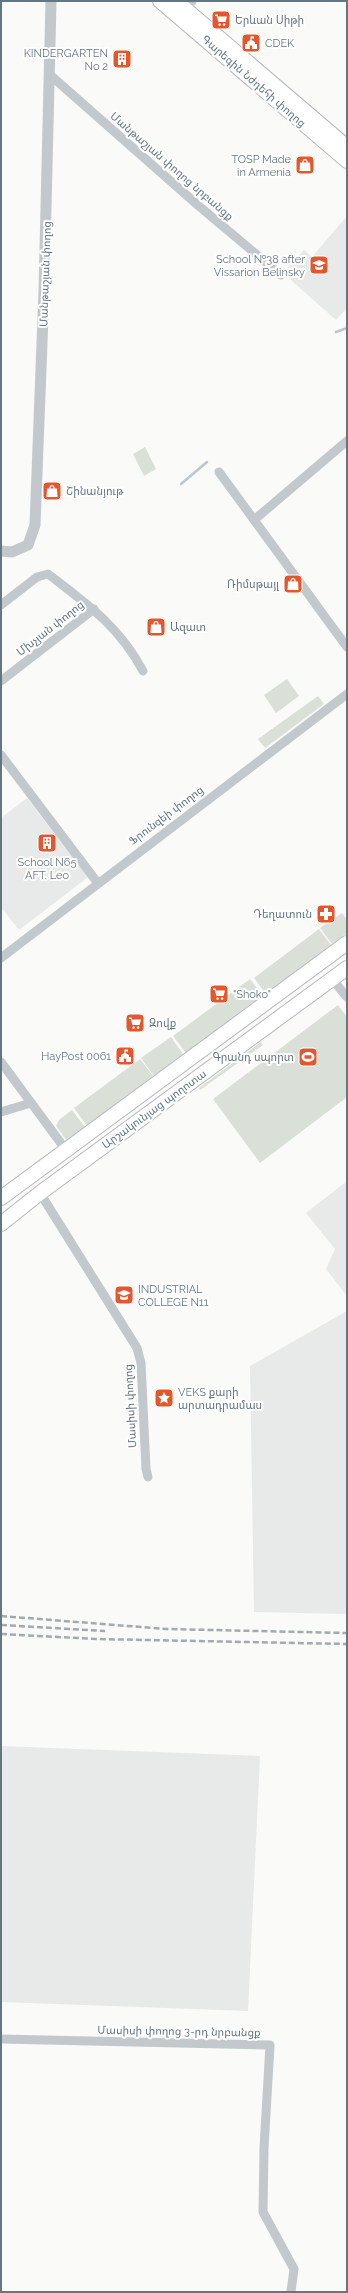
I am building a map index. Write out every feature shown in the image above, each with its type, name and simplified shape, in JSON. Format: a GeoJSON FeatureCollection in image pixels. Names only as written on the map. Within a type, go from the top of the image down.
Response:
{"type":"FeatureCollection","features":[{"type":"Feature","properties":{"kind":"main road","name":"Գարեգին Նժդեհի փողոց"},"geometry":{"type":"LineString","coordinates":[[160,1],[347,161]]}},
{"type":"Feature","properties":{"kind":"main road","name":"Գարեգին Նժդեհի փողոց"},"geometry":{"type":"LineString","coordinates":[[185,4],[347,147]]}},
{"type":"Feature","properties":{"kind":"main road","name":"Արշակունյաց պողոտա"},"geometry":{"type":"LineString","coordinates":[[1,1198],[347,943]]}},
{"type":"Feature","properties":{"kind":"main road"},"geometry":{"type":"LineString","coordinates":[[320,963],[332,979]]}},
{"type":"Feature","properties":{"kind":"main road","name":"Արշակունյաց պողոտա"},"geometry":{"type":"LineString","coordinates":[[1,1224],[40,1193],[347,968]]}},
{"type":"Feature","properties":{"kind":"main road"},"geometry":{"type":"LineString","coordinates":[[29,1176],[40,1193]]}},
{"type":"Feature","properties":{"kind":"street","name":"Մանթաշյան փողոց"},"geometry":{"type":"LineString","coordinates":[[1,551],[12,552],[28,545],[35,526],[41,400],[51,1]]}},
{"type":"Feature","properties":{"kind":"street","name":"Մանթաշյան փողոց նրբանցք"},"geometry":{"type":"LineString","coordinates":[[49,74],[200,207],[281,275]]}},
{"type":"Feature","properties":{"kind":"street"},"geometry":{"type":"LineString","coordinates":[[254,520],[347,441]]}},
{"type":"Feature","properties":{"kind":"street"},"geometry":{"type":"LineString","coordinates":[[219,472],[347,647]]}},
{"type":"Feature","properties":{"kind":"street"},"geometry":{"type":"LineString","coordinates":[[1,605],[37,577],[48,574],[94,609],[122,637],[143,671]]}},
{"type":"Feature","properties":{"kind":"street","name":"Մխչյան փողոց"},"geometry":{"type":"LineString","coordinates":[[1,681],[94,609]]}},
{"type":"Feature","properties":{"kind":"street","name":"Ֆրունզեի փողոց"},"geometry":{"type":"LineString","coordinates":[[1,958],[97,882],[347,694]]}},
{"type":"Feature","properties":{"kind":"street"},"geometry":{"type":"LineString","coordinates":[[1,755],[97,882]]}},
{"type":"Feature","properties":{"kind":"street"},"geometry":{"type":"LineString","coordinates":[[332,979],[347,997]]}},
{"type":"Feature","properties":{"kind":"street"},"geometry":{"type":"LineString","coordinates":[[1,1062],[66,1150]]}},
{"type":"Feature","properties":{"kind":"street"},"geometry":{"type":"LineString","coordinates":[[1,1112],[31,1103]]}},
{"type":"Feature","properties":{"kind":"street","name":"Մասիսի փողոց"},"geometry":{"type":"LineString","coordinates":[[40,1193],[137,1348],[141,1363],[146,1469],[148,1477]]}},
{"type":"Feature","properties":{"kind":"street","name":"Մասիսի փողոց 3-րդ նրբանցք"},"geometry":{"type":"LineString","coordinates":[[1,2039],[270,2045],[264,2148],[264,2212],[294,2269],[291,2292]]}},
{"type":"Feature","properties":{"kind":"shaded area","name":"School №38 after Vissarion Belinsky"},"geometry":{"type":"Polygon","coordinates":[[[347,216],[347,308],[336,320],[283,273],[304,250],[312,257],[347,216]]]}},
{"type":"Feature","properties":{"kind":"shaded area"},"geometry":{"type":"Polygon","coordinates":[[[145,447],[156,469],[144,476],[133,454],[145,447]]]}},
{"type":"Feature","properties":{"kind":"shaded area"},"geometry":{"type":"Polygon","coordinates":[[[287,679],[299,696],[276,713],[264,695],[287,679]]]}},
{"type":"Feature","properties":{"kind":"shaded area"},"geometry":{"type":"Polygon","coordinates":[[[318,696],[324,704],[265,748],[258,739],[318,696]]]}},
{"type":"Feature","properties":{"kind":"shaded area"},"geometry":{"type":"Polygon","coordinates":[[[27,798],[88,877],[19,930],[1,907],[1,818],[27,798]]]}},
{"type":"Feature","properties":{"kind":"shaded area"},"geometry":{"type":"Polygon","coordinates":[[[342,913],[347,920],[347,933],[332,944],[320,928],[342,913]]]}},
{"type":"Feature","properties":{"kind":"shaded area"},"geometry":{"type":"Polygon","coordinates":[[[319,929],[331,945],[266,994],[254,978],[319,929]]]}},
{"type":"Feature","properties":{"kind":"shaded area"},"geometry":{"type":"Polygon","coordinates":[[[250,979],[263,996],[186,1053],[173,1036],[250,979]]]}},
{"type":"Feature","properties":{"kind":"shaded area","name":"Գրանդ սպորտ"},"geometry":{"type":"Polygon","coordinates":[[[338,1005],[347,1017],[347,1097],[260,1163],[213,1099],[338,1005]]]}},
{"type":"Feature","properties":{"kind":"shaded area"},"geometry":{"type":"Polygon","coordinates":[[[171,1037],[183,1054],[154,1076],[141,1058],[171,1037]]]}},
{"type":"Feature","properties":{"kind":"shaded area"},"geometry":{"type":"Polygon","coordinates":[[[261,1042],[263,1045],[200,1090],[199,1088],[261,1042]]]}},
{"type":"Feature","properties":{"kind":"shaded area"},"geometry":{"type":"Polygon","coordinates":[[[140,1059],[153,1076],[87,1126],[74,1108],[140,1059]]]}},
{"type":"Feature","properties":{"kind":"shaded area"},"geometry":{"type":"Polygon","coordinates":[[[72,1110],[85,1127],[67,1141],[56,1126],[59,1120],[72,1110]]]}},
{"type":"Feature","properties":{"kind":"shaded area"},"geometry":{"type":"Polygon","coordinates":[[[347,1181],[347,1296],[326,1269],[335,1249],[306,1213],[347,1181]]]}},
{"type":"Feature","properties":{"kind":"shaded area"},"geometry":{"type":"Polygon","coordinates":[[[347,1311],[347,1614],[254,1612],[250,1366],[347,1311]]]}},
{"type":"Feature","properties":{"kind":"shaded area"},"geometry":{"type":"Polygon","coordinates":[[[1,1746],[260,1756],[248,2011],[1,2002],[1,1746]]]}},
{"type":"Feature","properties":{"kind":"waterway"},"geometry":{"type":"LineString","coordinates":[[336,332],[347,328]]}},
{"type":"Feature","properties":{"kind":"waterway"},"geometry":{"type":"LineString","coordinates":[[181,484],[207,462]]}},
{"type":"Feature","properties":{"kind":"railway"},"geometry":{"type":"LineString","coordinates":[[1,1616],[166,1629],[347,1633]]}},
{"type":"Feature","properties":{"kind":"railway"},"geometry":{"type":"LineString","coordinates":[[1,1625],[105,1631]]}},
{"type":"Feature","properties":{"kind":"railway"},"geometry":{"type":"LineString","coordinates":[[1,1634],[96,1639],[347,1644]]}},
{"type":"Feature","properties":{"kind":"place","name":"Երևան Սիթի"},"geometry":{"type":"Point","coordinates":[221,20]}},
{"type":"Feature","properties":{"kind":"place","name":"CDEK"},"geometry":{"type":"Point","coordinates":[251,43]}},
{"type":"Feature","properties":{"kind":"place","name":"KINDERGARTEN No 2"},"geometry":{"type":"Point","coordinates":[122,59]}},
{"type":"Feature","properties":{"kind":"place","name":"TOSP Made in Armenia"},"geometry":{"type":"Point","coordinates":[305,165]}},
{"type":"Feature","properties":{"kind":"place","name":"School №38 after Vissarion Belinsky"},"geometry":{"type":"Point","coordinates":[319,265]}},
{"type":"Feature","properties":{"kind":"place","name":"Շինանյութ"},"geometry":{"type":"Point","coordinates":[52,491]}},
{"type":"Feature","properties":{"kind":"place","name":"Ռիմսթայլ"},"geometry":{"type":"Point","coordinates":[293,584]}},
{"type":"Feature","properties":{"kind":"place","name":"Ազատ"},"geometry":{"type":"Point","coordinates":[156,627]}},
{"type":"Feature","properties":{"kind":"place","name":"School N65 AFT. Leo"},"geometry":{"type":"Point","coordinates":[47,843]}},
{"type":"Feature","properties":{"kind":"place","name":"Դեղատուն"},"geometry":{"type":"Point","coordinates":[326,914]}},
{"type":"Feature","properties":{"kind":"place","name":"\"Shoko\""},"geometry":{"type":"Point","coordinates":[219,994]}},
{"type":"Feature","properties":{"kind":"place","name":"Զովք"},"geometry":{"type":"Point","coordinates":[135,1023]}},
{"type":"Feature","properties":{"kind":"place","name":"HayPost 0061"},"geometry":{"type":"Point","coordinates":[125,1056]}},
{"type":"Feature","properties":{"kind":"place","name":"Գրանդ սպորտ"},"geometry":{"type":"Point","coordinates":[308,1057]}},
{"type":"Feature","properties":{"kind":"place","name":"INDUSTRIAL COLLEGE N11"},"geometry":{"type":"Point","coordinates":[124,1295]}},
{"type":"Feature","properties":{"kind":"place","name":"VEKS քարի արտադրամաս"},"geometry":{"type":"Point","coordinates":[164,1398]}}]}
